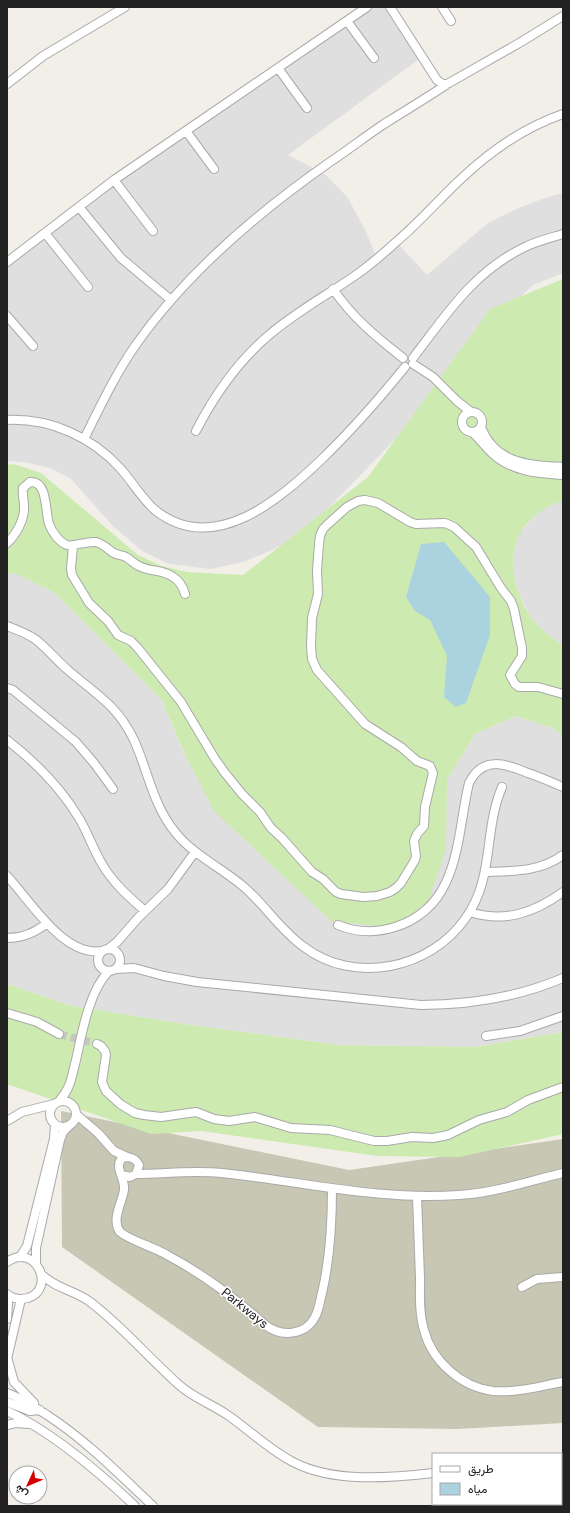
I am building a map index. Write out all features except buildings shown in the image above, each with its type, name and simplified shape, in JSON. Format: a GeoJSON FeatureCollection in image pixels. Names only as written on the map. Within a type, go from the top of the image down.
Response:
{"type":"FeatureCollection","features":[{"type":"Feature","properties":{"kind":"street"},"geometry":{"type":"LineString","coordinates":[[7,84],[43,56],[125,7]]}},
{"type":"Feature","properties":{"kind":"street"},"geometry":{"type":"LineString","coordinates":[[7,262],[114,180],[367,7]]}},
{"type":"Feature","properties":{"kind":"street"},"geometry":{"type":"LineString","coordinates":[[390,7],[438,82],[446,85]]}},
{"type":"Feature","properties":{"kind":"street"},"geometry":{"type":"LineString","coordinates":[[442,7],[452,21]]}},
{"type":"Feature","properties":{"kind":"street"},"geometry":{"type":"LineString","coordinates":[[84,439],[111,386],[126,360],[144,334],[171,300],[214,256],[278,200],[365,138],[446,85],[494,59],[563,16]]}},
{"type":"Feature","properties":{"kind":"street"},"geometry":{"type":"LineString","coordinates":[[347,21],[374,58]]}},
{"type":"Feature","properties":{"kind":"street"},"geometry":{"type":"LineString","coordinates":[[278,68],[307,108]]}},
{"type":"Feature","properties":{"kind":"street"},"geometry":{"type":"LineString","coordinates":[[196,431],[222,386],[244,359],[269,334],[368,266],[397,242],[463,177],[491,153],[506,142],[524,132],[563,114]]}},
{"type":"Feature","properties":{"kind":"street"},"geometry":{"type":"LineString","coordinates":[[186,131],[214,169]]}},
{"type":"Feature","properties":{"kind":"street"},"geometry":{"type":"LineString","coordinates":[[114,180],[153,231]]}},
{"type":"Feature","properties":{"kind":"street"},"geometry":{"type":"LineString","coordinates":[[79,207],[121,258],[171,300]]}},
{"type":"Feature","properties":{"kind":"street"},"geometry":{"type":"LineString","coordinates":[[45,232],[88,287]]}},
{"type":"Feature","properties":{"kind":"street"},"geometry":{"type":"LineString","coordinates":[[405,367],[411,367],[413,361],[456,301],[488,270],[524,247],[563,234]]}},
{"type":"Feature","properties":{"kind":"street"},"geometry":{"type":"LineString","coordinates":[[333,289],[360,323],[403,358]]}},
{"type":"Feature","properties":{"kind":"street"},"geometry":{"type":"LineString","coordinates":[[7,316],[33,346]]}},
{"type":"Feature","properties":{"kind":"street"},"geometry":{"type":"LineString","coordinates":[[403,358],[408,355],[457,401],[471,412],[480,416],[482,422],[480,427],[476,431],[472,432]]}},
{"type":"Feature","properties":{"kind":"street"},"geometry":{"type":"LineString","coordinates":[[403,358],[402,363],[405,367]]}},
{"type":"Feature","properties":{"kind":"street"},"geometry":{"type":"LineString","coordinates":[[7,420],[43,423],[64,429],[84,439],[100,449],[113,461],[148,503],[167,518],[181,524],[198,527],[211,527],[226,524],[259,510],[288,490],[349,432],[387,390],[405,367]]}},
{"type":"Feature","properties":{"kind":"street"},"geometry":{"type":"LineString","coordinates":[[457,401],[464,428],[472,432],[493,454],[510,466],[531,472],[563,475]]}},
{"type":"Feature","properties":{"kind":"street"},"geometry":{"type":"LineString","coordinates":[[462,418],[467,413],[471,412]]}},
{"type":"Feature","properties":{"kind":"street"},"geometry":{"type":"LineString","coordinates":[[480,427],[491,445],[510,458],[527,464],[563,467]]}},
{"type":"Feature","properties":{"kind":"street"},"geometry":{"type":"LineString","coordinates":[[7,543],[14,535],[24,515],[23,488],[27,483],[33,481],[39,484],[42,489],[46,502],[49,523],[53,532],[65,544],[73,546],[84,542],[101,543],[113,552],[139,566],[169,574],[179,582],[183,587],[185,594]]}},
{"type":"Feature","properties":{"kind":"street"},"geometry":{"type":"LineString","coordinates":[[73,546],[71,568],[72,574],[89,603],[108,622],[118,635],[136,645],[190,716],[220,766],[242,794],[260,812],[271,828],[282,838],[312,872],[341,894],[363,897],[377,896],[390,892],[401,883],[416,860],[414,841],[417,834],[424,826],[425,807],[433,773],[430,766],[417,761],[401,747],[365,724],[317,670],[312,659],[312,618],[318,594],[317,571],[320,536],[323,529],[332,520],[347,507],[358,501],[365,500],[378,503],[416,524],[446,522],[451,525],[476,547],[501,588],[511,601],[522,648],[522,656],[519,663],[510,675],[512,680],[519,687],[530,688],[538,686],[563,694]]}},
{"type":"Feature","properties":{"kind":"street"},"geometry":{"type":"LineString","coordinates":[[7,626],[22,632],[35,640],[68,671],[101,696],[115,711],[127,727],[136,744],[154,796],[164,816],[176,834],[195,852],[224,871],[247,890],[302,946],[319,956],[346,966],[365,968],[384,967],[412,960],[430,952],[459,928],[478,897],[485,872],[492,818],[502,787]]}},
{"type":"Feature","properties":{"kind":"street"},"geometry":{"type":"LineString","coordinates":[[7,688],[13,690],[70,737],[94,763],[113,789]]}},
{"type":"Feature","properties":{"kind":"street"},"geometry":{"type":"LineString","coordinates":[[7,740],[37,767],[66,799],[83,826],[107,872],[122,890],[145,911]]}},
{"type":"Feature","properties":{"kind":"street"},"geometry":{"type":"LineString","coordinates":[[338,925],[357,931],[384,930],[406,923],[430,906],[444,886],[454,864],[470,783],[480,769],[491,764],[503,764],[563,787]]}},
{"type":"Feature","properties":{"kind":"street"},"geometry":{"type":"LineString","coordinates":[[20,1257],[27,1246],[54,1139],[55,1124],[50,1115],[51,1107],[67,1092],[71,1084],[85,1025],[98,985],[99,955],[119,940],[145,911],[168,889],[195,852]]}},
{"type":"Feature","properties":{"kind":"street"},"geometry":{"type":"LineString","coordinates":[[485,872],[536,868],[551,863],[563,855]]}},
{"type":"Feature","properties":{"kind":"street"},"geometry":{"type":"LineString","coordinates":[[7,876],[47,923],[67,941],[83,950],[105,970],[134,968],[186,980],[421,1005],[456,1004],[499,998],[539,987],[563,978]]}},
{"type":"Feature","properties":{"kind":"street"},"geometry":{"type":"LineString","coordinates":[[470,912],[490,917],[512,916],[542,905],[563,892]]}},
{"type":"Feature","properties":{"kind":"street"},"geometry":{"type":"LineString","coordinates":[[7,938],[27,935],[47,923]]}},
{"type":"Feature","properties":{"kind":"street"},"geometry":{"type":"LineString","coordinates":[[98,985],[119,964],[119,940]]}},
{"type":"Feature","properties":{"kind":"street"},"geometry":{"type":"LineString","coordinates":[[83,950],[90,952],[114,950],[134,968]]}},
{"type":"Feature","properties":{"kind":"street"},"geometry":{"type":"LineString","coordinates":[[7,1013],[37,1022],[59,1034]]}},
{"type":"Feature","properties":{"kind":"street"},"geometry":{"type":"LineString","coordinates":[[486,1036],[524,1030],[563,1016]]}},
{"type":"Feature","properties":{"kind":"street"},"geometry":{"type":"LineString","coordinates":[[97,1044],[101,1046],[106,1055],[102,1082],[106,1091],[120,1104],[135,1112],[144,1115],[161,1117],[196,1112],[214,1119],[229,1122],[255,1117],[290,1128],[330,1130],[374,1141],[387,1141],[412,1137],[433,1138],[448,1135],[479,1120],[507,1112],[528,1100],[563,1087]]}},
{"type":"Feature","properties":{"kind":"street"},"geometry":{"type":"LineString","coordinates":[[71,1084],[73,1104]]}},
{"type":"Feature","properties":{"kind":"street"},"geometry":{"type":"LineString","coordinates":[[7,1121],[22,1112],[33,1108],[57,1102],[69,1101],[77,1110],[77,1114],[112,1149],[120,1155],[132,1157],[146,1169],[155,1173]]}},
{"type":"Feature","properties":{"kind":"street"},"geometry":{"type":"LineString","coordinates":[[33,1108],[50,1115]]}},
{"type":"Feature","properties":{"kind":"street"},"geometry":{"type":"LineString","coordinates":[[7,1295],[13,1298],[21,1299],[30,1297],[37,1291],[41,1283],[41,1274],[36,1263],[36,1248],[61,1136],[77,1114]]}},
{"type":"Feature","properties":{"kind":"street"},"geometry":{"type":"LineString","coordinates":[[55,1124],[59,1126],[89,1126]]}},
{"type":"Feature","properties":{"kind":"street"},"geometry":{"type":"LineString","coordinates":[[112,1149],[119,1165],[119,1170],[129,1175],[213,1172],[372,1194],[446,1196],[484,1192],[563,1173]]}},
{"type":"Feature","properties":{"kind":"street"},"geometry":{"type":"LineString","coordinates":[[119,1165],[121,1160],[127,1157]]}},
{"type":"Feature","properties":{"kind":"street"},"geometry":{"type":"LineString","coordinates":[[129,1175],[138,1170],[138,1163]]}},
{"type":"Feature","properties":{"kind":"street","name":"Parkways"},"geometry":{"type":"LineString","coordinates":[[129,1175],[116,1220],[117,1227],[120,1232],[166,1254],[197,1272],[226,1292],[270,1329],[283,1333],[303,1330],[312,1322],[318,1312],[331,1237],[332,1189]]}},
{"type":"Feature","properties":{"kind":"street"},"geometry":{"type":"LineString","coordinates":[[417,1196],[422,1320],[428,1341],[441,1361],[453,1373],[468,1383],[492,1390],[515,1391],[563,1382]]}},
{"type":"Feature","properties":{"kind":"street"},"geometry":{"type":"LineString","coordinates":[[7,1262],[20,1257],[29,1259],[36,1263]]}},
{"type":"Feature","properties":{"kind":"street"},"geometry":{"type":"LineString","coordinates":[[41,1274],[59,1287],[75,1292],[89,1301],[187,1391],[203,1402],[228,1415],[278,1453],[294,1463],[316,1471],[361,1477],[388,1478],[432,1473]]}},
{"type":"Feature","properties":{"kind":"street"},"geometry":{"type":"LineString","coordinates":[[522,1287],[537,1279],[563,1277]]}},
{"type":"Feature","properties":{"kind":"street"},"geometry":{"type":"LineString","coordinates":[[37,1291],[59,1287]]}},
{"type":"Feature","properties":{"kind":"street"},"geometry":{"type":"LineString","coordinates":[[7,1295],[7,1319]]}},
{"type":"Feature","properties":{"kind":"street"},"geometry":{"type":"LineString","coordinates":[[21,1299],[7,1358],[14,1382],[40,1410]]}},
{"type":"Feature","properties":{"kind":"street"},"geometry":{"type":"LineString","coordinates":[[7,1393],[40,1410],[92,1448],[152,1506]]}},
{"type":"Feature","properties":{"kind":"street"},"geometry":{"type":"LineString","coordinates":[[7,1402],[30,1411],[40,1410]]}},
{"type":"Feature","properties":{"kind":"street"},"geometry":{"type":"LineString","coordinates":[[7,1411],[32,1424],[88,1465],[135,1506]]}},
{"type":"Feature","properties":{"kind":"street"},"geometry":{"type":"LineString","coordinates":[[7,1425],[16,1423],[32,1424]]}},
{"type":"Feature","properties":{"kind":"shaded area"},"geometry":{"type":"Polygon","coordinates":[[[360,7],[386,7],[419,59],[288,155],[326,175],[348,198],[376,255],[381,261],[399,245],[427,275],[488,223],[514,210],[542,199],[563,193],[563,273],[533,285],[513,304],[449,384],[305,532],[270,551],[243,562],[211,569],[169,564],[142,551],[113,526],[71,479],[50,468],[29,463],[7,461],[7,258],[84,197],[360,7]]]}},
{"type":"Feature","properties":{"kind":"shaded area"},"geometry":{"type":"Polygon","coordinates":[[[563,501],[563,646],[547,635],[530,616],[519,594],[513,571],[514,551],[519,534],[534,516],[549,505],[563,501]]]}},
{"type":"Feature","properties":{"kind":"shaded area"},"geometry":{"type":"Polygon","coordinates":[[[14,573],[55,593],[162,700],[184,754],[446,849],[447,780],[475,734],[516,716],[555,729],[563,737],[563,1032],[475,1047],[340,1045],[191,1025],[72,1006],[7,984],[7,574],[14,573]]]}},
{"type":"Feature","properties":{"kind":"shaded area"},"geometry":{"type":"Polygon","coordinates":[[[61,1111],[349,1170],[563,1139],[563,1423],[458,1429],[318,1427],[62,1247],[61,1111]]]}},
{"type":"Feature","properties":{"kind":"green space"},"geometry":{"type":"Polygon","coordinates":[[[563,279],[563,501],[549,506],[528,522],[516,543],[514,569],[516,584],[528,613],[542,629],[563,646],[563,737],[555,729],[516,716],[475,734],[447,780],[446,849],[428,902],[392,928],[331,921],[214,811],[184,753],[162,700],[55,593],[14,573],[7,574],[7,465],[14,464],[41,473],[138,555],[162,566],[187,572],[243,575],[368,477],[490,309],[563,279]]]}},
{"type":"Feature","properties":{"kind":"green space"},"geometry":{"type":"Polygon","coordinates":[[[7,984],[72,1006],[191,1025],[340,1045],[475,1047],[563,1032],[563,1134],[460,1157],[377,1156],[201,1131],[151,1134],[7,1084],[7,984]]]}},
{"type":"Feature","properties":{"kind":"water"},"geometry":{"type":"Polygon","coordinates":[[[444,542],[490,597],[490,635],[466,703],[456,707],[444,697],[447,656],[430,620],[415,611],[406,597],[421,544],[444,542]]]}},
{"type":"Feature","properties":{"kind":"tunnel"},"geometry":{"type":"LineString","coordinates":[[59,1034],[97,1044]]}}]}
